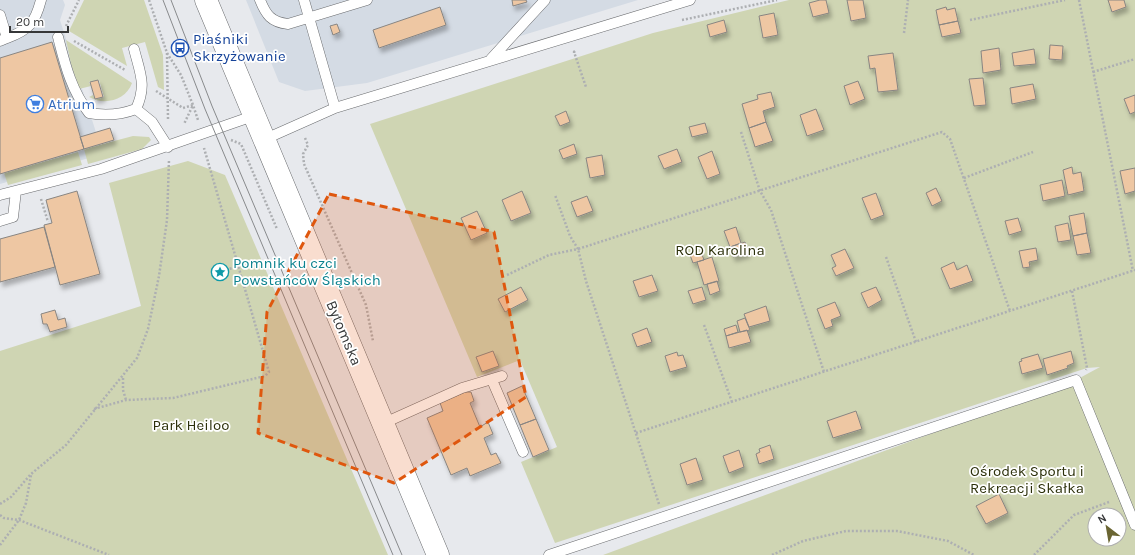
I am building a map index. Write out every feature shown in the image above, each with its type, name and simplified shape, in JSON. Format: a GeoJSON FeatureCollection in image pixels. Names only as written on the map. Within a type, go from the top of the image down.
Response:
{"type":"FeatureCollection","features":[{"type":"Feature","properties":{"kind":"main road","name":"Bytomska"},"geometry":{"type":"LineString","coordinates":[[206,0],[263,140],[438,555]]}},
{"type":"Feature","properties":{"kind":"lane"},"geometry":{"type":"LineString","coordinates":[[0,15],[4,39],[22,32],[32,24],[41,0]]}},
{"type":"Feature","properties":{"kind":"lane"},"geometry":{"type":"LineString","coordinates":[[260,0],[270,18],[276,23],[288,24],[367,0]]}},
{"type":"Feature","properties":{"kind":"lane"},"geometry":{"type":"LineString","coordinates":[[304,0],[335,108]]}},
{"type":"Feature","properties":{"kind":"lane"},"geometry":{"type":"LineString","coordinates":[[490,60],[545,0]]}},
{"type":"Feature","properties":{"kind":"lane"},"geometry":{"type":"LineString","coordinates":[[263,140],[335,108],[690,0]]}},
{"type":"Feature","properties":{"kind":"lane"},"geometry":{"type":"LineString","coordinates":[[60,35],[69,79],[79,100],[88,113],[102,115],[128,112],[136,109],[142,96],[143,81],[134,49]]}},
{"type":"Feature","properties":{"kind":"lane"},"geometry":{"type":"LineString","coordinates":[[136,109],[152,122],[168,147]]}},
{"type":"Feature","properties":{"kind":"lane"},"geometry":{"type":"LineString","coordinates":[[0,195],[101,169],[168,147],[176,141],[253,116]]}},
{"type":"Feature","properties":{"kind":"lane"},"geometry":{"type":"LineString","coordinates":[[0,221],[13,218],[16,191]]}},
{"type":"Feature","properties":{"kind":"lane"},"geometry":{"type":"LineString","coordinates":[[382,424],[462,388],[502,376]]}},
{"type":"Feature","properties":{"kind":"lane"},"geometry":{"type":"LineString","coordinates":[[492,380],[523,452]]}},
{"type":"Feature","properties":{"kind":"lane"},"geometry":{"type":"LineString","coordinates":[[549,555],[1076,380],[1135,526]]}},
{"type":"Feature","properties":{"kind":"path"},"geometry":{"type":"LineString","coordinates":[[79,0],[60,35],[143,81],[183,108],[193,105]]}},
{"type":"Feature","properties":{"kind":"path"},"geometry":{"type":"LineString","coordinates":[[149,0],[168,53],[182,75],[202,133]]}},
{"type":"Feature","properties":{"kind":"path"},"geometry":{"type":"LineString","coordinates":[[677,21],[777,0]]}},
{"type":"Feature","properties":{"kind":"path"},"geometry":{"type":"LineString","coordinates":[[904,33],[908,0]]}},
{"type":"Feature","properties":{"kind":"path"},"geometry":{"type":"LineString","coordinates":[[970,20],[1065,0]]}},
{"type":"Feature","properties":{"kind":"path"},"geometry":{"type":"LineString","coordinates":[[636,433],[1134,271],[1079,0]]}},
{"type":"Feature","properties":{"kind":"path"},"geometry":{"type":"LineString","coordinates":[[581,50],[574,52],[586,87]]}},
{"type":"Feature","properties":{"kind":"path"},"geometry":{"type":"LineString","coordinates":[[168,53],[168,147]]}},
{"type":"Feature","properties":{"kind":"path"},"geometry":{"type":"LineString","coordinates":[[1093,72],[1135,59]]}},
{"type":"Feature","properties":{"kind":"path"},"geometry":{"type":"LineString","coordinates":[[299,124],[308,145],[303,154],[304,164],[366,305],[373,344]]}},
{"type":"Feature","properties":{"kind":"path"},"geometry":{"type":"LineString","coordinates":[[741,132],[760,191],[771,210],[824,372]]}},
{"type":"Feature","properties":{"kind":"path"},"geometry":{"type":"LineString","coordinates":[[507,275],[549,255],[578,249],[942,132],[950,139],[1010,311]]}},
{"type":"Feature","properties":{"kind":"path"},"geometry":{"type":"LineString","coordinates":[[94,409],[126,400],[173,398],[265,376],[269,372],[204,147],[197,149]]}},
{"type":"Feature","properties":{"kind":"path"},"geometry":{"type":"LineString","coordinates":[[964,178],[1033,152]]}},
{"type":"Feature","properties":{"kind":"path"},"geometry":{"type":"LineString","coordinates":[[0,504],[11,497],[31,474],[66,445],[137,358],[148,329],[167,220],[170,169]]}},
{"type":"Feature","properties":{"kind":"path"},"geometry":{"type":"LineString","coordinates":[[40,194],[48,222]]}},
{"type":"Feature","properties":{"kind":"path"},"geometry":{"type":"LineString","coordinates":[[555,195],[570,236],[578,249],[586,281],[664,517]]}},
{"type":"Feature","properties":{"kind":"path"},"geometry":{"type":"LineString","coordinates":[[886,257],[916,342]]}},
{"type":"Feature","properties":{"kind":"path"},"geometry":{"type":"LineString","coordinates":[[222,271],[239,266]]}},
{"type":"Feature","properties":{"kind":"path"},"geometry":{"type":"LineString","coordinates":[[1072,291],[1088,368],[1076,380]]}},
{"type":"Feature","properties":{"kind":"path"},"geometry":{"type":"LineString","coordinates":[[704,325],[732,402]]}},
{"type":"Feature","properties":{"kind":"path"},"geometry":{"type":"LineString","coordinates":[[122,377],[123,390],[126,400]]}},
{"type":"Feature","properties":{"kind":"path"},"geometry":{"type":"LineString","coordinates":[[0,545],[19,520],[26,503],[31,474]]}},
{"type":"Feature","properties":{"kind":"path"},"geometry":{"type":"LineString","coordinates":[[1034,555],[1074,515],[1123,497]]}},
{"type":"Feature","properties":{"kind":"path"},"geometry":{"type":"LineString","coordinates":[[0,515],[4,518],[19,520],[109,555]]}},
{"type":"Feature","properties":{"kind":"path"},"geometry":{"type":"LineString","coordinates":[[772,555],[780,553],[803,541],[846,531],[897,532],[948,540],[974,555]]}},
{"type":"Feature","properties":{"kind":"highlighted area"},"geometry":{"type":"Polygon","coordinates":[[[329,194],[494,232],[526,397],[394,483],[258,433],[267,312],[329,194]]]}},
{"type":"Feature","properties":{"kind":"shaded area"},"geometry":{"type":"Polygon","coordinates":[[[0,0],[63,0],[65,5],[60,20],[102,151],[99,155],[0,184],[0,0]]]}},
{"type":"Feature","properties":{"kind":"shaded area"},"geometry":{"type":"Polygon","coordinates":[[[246,0],[638,0],[367,83],[305,91],[279,82],[246,0]]]}},
{"type":"Feature","properties":{"kind":"green space"},"geometry":{"type":"Polygon","coordinates":[[[84,0],[144,0],[163,55],[164,90],[158,87],[145,42],[122,48],[127,66],[69,31],[84,0]]]}},
{"type":"Feature","properties":{"kind":"green space","name":"ROD Karolina"},"geometry":{"type":"Polygon","coordinates":[[[789,0],[1135,0],[1135,555],[603,555],[1076,380],[1100,367],[1087,368],[555,543],[521,462],[557,447],[520,360],[477,377],[370,124],[653,33],[789,0]]]}},
{"type":"Feature","properties":{"kind":"green space"},"geometry":{"type":"Polygon","coordinates":[[[66,40],[132,83],[125,94],[114,100],[108,101],[95,100],[89,97],[93,95],[95,99],[104,97],[99,80],[89,82],[91,86],[79,89],[71,64],[66,40]]]}},
{"type":"Feature","properties":{"kind":"green space"},"geometry":{"type":"Polygon","coordinates":[[[133,136],[149,137],[151,140],[142,149],[88,164],[84,149],[133,136]]]}},
{"type":"Feature","properties":{"kind":"green space"},"geometry":{"type":"Polygon","coordinates":[[[78,152],[82,165],[8,185],[4,173],[78,152]]]}},
{"type":"Feature","properties":{"kind":"green space","name":"Park Heiloo"},"geometry":{"type":"Polygon","coordinates":[[[188,161],[225,175],[388,555],[0,555],[0,351],[141,306],[109,183],[188,161]]]}},
{"type":"Feature","properties":{"kind":"building"},"geometry":{"type":"Polygon","coordinates":[[[512,0],[526,0],[527,2],[513,6],[512,0]]]}},
{"type":"Feature","properties":{"kind":"building"},"geometry":{"type":"Polygon","coordinates":[[[826,0],[829,13],[813,17],[809,3],[826,0]]]}},
{"type":"Feature","properties":{"kind":"building"},"geometry":{"type":"Polygon","coordinates":[[[847,0],[863,0],[866,18],[851,21],[847,0]]]}},
{"type":"Feature","properties":{"kind":"building"},"geometry":{"type":"Polygon","coordinates":[[[1108,0],[1124,0],[1126,7],[1112,12],[1108,0]]]}},
{"type":"Feature","properties":{"kind":"building"},"geometry":{"type":"Polygon","coordinates":[[[440,7],[446,25],[379,48],[373,30],[440,7]]]}},
{"type":"Feature","properties":{"kind":"building"},"geometry":{"type":"Polygon","coordinates":[[[946,7],[947,10],[955,8],[958,21],[939,25],[936,10],[946,7]]]}},
{"type":"Feature","properties":{"kind":"building"},"geometry":{"type":"Polygon","coordinates":[[[774,13],[778,35],[763,38],[759,16],[774,13]]]}},
{"type":"Feature","properties":{"kind":"building"},"geometry":{"type":"Polygon","coordinates":[[[724,20],[727,32],[710,37],[707,25],[724,20]]]}},
{"type":"Feature","properties":{"kind":"building"},"geometry":{"type":"Polygon","coordinates":[[[958,21],[961,33],[942,37],[939,25],[958,21]]]}},
{"type":"Feature","properties":{"kind":"building"},"geometry":{"type":"Polygon","coordinates":[[[337,24],[340,32],[333,35],[330,26],[337,24]]]}},
{"type":"Feature","properties":{"kind":"building","name":"Atrium"},"geometry":{"type":"Polygon","coordinates":[[[52,42],[84,149],[0,174],[0,58],[52,42]]]}},
{"type":"Feature","properties":{"kind":"building"},"geometry":{"type":"Polygon","coordinates":[[[1050,45],[1063,46],[1062,60],[1049,59],[1050,45]]]}},
{"type":"Feature","properties":{"kind":"building"},"geometry":{"type":"Polygon","coordinates":[[[999,48],[1001,70],[983,73],[981,51],[999,48]]]}},
{"type":"Feature","properties":{"kind":"building"},"geometry":{"type":"Polygon","coordinates":[[[1034,49],[1036,64],[1014,66],[1012,53],[1034,49]]]}},
{"type":"Feature","properties":{"kind":"building"},"geometry":{"type":"Polygon","coordinates":[[[893,53],[898,90],[878,92],[875,68],[870,69],[868,56],[893,53]]]}},
{"type":"Feature","properties":{"kind":"building"},"geometry":{"type":"Polygon","coordinates":[[[983,78],[986,105],[974,106],[969,79],[983,78]]]}},
{"type":"Feature","properties":{"kind":"building"},"geometry":{"type":"Polygon","coordinates":[[[98,80],[103,97],[95,99],[90,82],[98,80]]]}},
{"type":"Feature","properties":{"kind":"building"},"geometry":{"type":"Polygon","coordinates":[[[858,81],[865,99],[850,105],[844,86],[858,81]]]}},
{"type":"Feature","properties":{"kind":"building"},"geometry":{"type":"Polygon","coordinates":[[[1033,84],[1036,99],[1012,104],[1010,88],[1033,84]]]}},
{"type":"Feature","properties":{"kind":"building"},"geometry":{"type":"Polygon","coordinates":[[[771,92],[775,107],[763,111],[766,122],[749,128],[742,104],[758,99],[757,95],[771,92]]]}},
{"type":"Feature","properties":{"kind":"building"},"geometry":{"type":"Polygon","coordinates":[[[1135,95],[1135,112],[1130,114],[1124,99],[1135,95]]]}},
{"type":"Feature","properties":{"kind":"building"},"geometry":{"type":"Polygon","coordinates":[[[816,109],[824,130],[807,136],[800,115],[816,109]]]}},
{"type":"Feature","properties":{"kind":"building"},"geometry":{"type":"Polygon","coordinates":[[[566,111],[570,122],[560,126],[555,116],[566,111]]]}},
{"type":"Feature","properties":{"kind":"building"},"geometry":{"type":"Polygon","coordinates":[[[766,122],[773,141],[755,147],[749,128],[766,122]]]}},
{"type":"Feature","properties":{"kind":"building"},"geometry":{"type":"Polygon","coordinates":[[[705,123],[708,133],[692,137],[689,127],[705,123]]]}},
{"type":"Feature","properties":{"kind":"building"},"geometry":{"type":"Polygon","coordinates":[[[110,128],[114,140],[84,149],[80,137],[110,128]]]}},
{"type":"Feature","properties":{"kind":"building"},"geometry":{"type":"Polygon","coordinates":[[[574,144],[577,154],[563,159],[559,150],[574,144]]]}},
{"type":"Feature","properties":{"kind":"building"},"geometry":{"type":"Polygon","coordinates":[[[677,149],[682,162],[664,169],[658,156],[677,149]]]}},
{"type":"Feature","properties":{"kind":"building"},"geometry":{"type":"Polygon","coordinates":[[[712,151],[720,174],[707,179],[698,157],[712,151]]]}},
{"type":"Feature","properties":{"kind":"building"},"geometry":{"type":"Polygon","coordinates":[[[602,155],[605,175],[590,178],[586,158],[602,155]]]}},
{"type":"Feature","properties":{"kind":"building"},"geometry":{"type":"Polygon","coordinates":[[[1072,167],[1073,174],[1081,172],[1084,191],[1068,195],[1063,170],[1072,167]]]}},
{"type":"Feature","properties":{"kind":"building"},"geometry":{"type":"Polygon","coordinates":[[[1135,168],[1135,191],[1125,194],[1120,171],[1135,168]]]}},
{"type":"Feature","properties":{"kind":"building"},"geometry":{"type":"Polygon","coordinates":[[[1062,180],[1065,196],[1043,201],[1040,185],[1062,180]]]}},
{"type":"Feature","properties":{"kind":"building"},"geometry":{"type":"Polygon","coordinates":[[[936,188],[942,201],[932,206],[926,193],[936,188]]]}},
{"type":"Feature","properties":{"kind":"building"},"geometry":{"type":"Polygon","coordinates":[[[77,191],[100,274],[60,285],[44,225],[52,223],[46,200],[77,191]]]}},
{"type":"Feature","properties":{"kind":"building"},"geometry":{"type":"Polygon","coordinates":[[[522,191],[531,213],[511,221],[502,200],[522,191]]]}},
{"type":"Feature","properties":{"kind":"building"},"geometry":{"type":"Polygon","coordinates":[[[876,193],[884,215],[871,220],[862,198],[876,193]]]}},
{"type":"Feature","properties":{"kind":"building"},"geometry":{"type":"Polygon","coordinates":[[[587,196],[593,211],[577,217],[571,202],[587,196]]]}},
{"type":"Feature","properties":{"kind":"building"},"geometry":{"type":"Polygon","coordinates":[[[477,211],[487,233],[471,240],[461,218],[477,211]]]}},
{"type":"Feature","properties":{"kind":"building"},"geometry":{"type":"Polygon","coordinates":[[[1084,213],[1087,233],[1073,236],[1069,216],[1084,213]]]}},
{"type":"Feature","properties":{"kind":"building"},"geometry":{"type":"Polygon","coordinates":[[[1018,218],[1022,231],[1009,235],[1005,221],[1018,218]]]}},
{"type":"Feature","properties":{"kind":"building"},"geometry":{"type":"Polygon","coordinates":[[[1068,223],[1071,240],[1058,242],[1055,226],[1068,223]]]}},
{"type":"Feature","properties":{"kind":"building"},"geometry":{"type":"Polygon","coordinates":[[[44,227],[55,267],[0,282],[0,239],[44,227]]]}},
{"type":"Feature","properties":{"kind":"building"},"geometry":{"type":"Polygon","coordinates":[[[736,227],[741,243],[730,247],[724,231],[736,227]]]}},
{"type":"Feature","properties":{"kind":"building"},"geometry":{"type":"Polygon","coordinates":[[[1087,233],[1091,253],[1077,255],[1073,236],[1087,233]]]}},
{"type":"Feature","properties":{"kind":"building"},"geometry":{"type":"Polygon","coordinates":[[[745,242],[748,253],[733,257],[730,247],[745,242]]]}},
{"type":"Feature","properties":{"kind":"building"},"geometry":{"type":"Polygon","coordinates":[[[1036,248],[1038,260],[1029,262],[1030,267],[1023,268],[1019,251],[1036,248]]]}},
{"type":"Feature","properties":{"kind":"building"},"geometry":{"type":"Polygon","coordinates":[[[845,249],[854,268],[836,276],[832,268],[836,266],[831,255],[845,249]]]}},
{"type":"Feature","properties":{"kind":"building"},"geometry":{"type":"Polygon","coordinates":[[[701,252],[704,260],[693,263],[690,255],[701,252]]]}},
{"type":"Feature","properties":{"kind":"building"},"geometry":{"type":"Polygon","coordinates":[[[712,257],[719,281],[704,285],[697,262],[712,257]]]}},
{"type":"Feature","properties":{"kind":"building"},"geometry":{"type":"Polygon","coordinates":[[[954,262],[957,270],[967,265],[973,281],[950,289],[941,268],[954,262]]]}},
{"type":"Feature","properties":{"kind":"building"},"geometry":{"type":"Polygon","coordinates":[[[652,275],[658,291],[639,297],[633,281],[652,275]]]}},
{"type":"Feature","properties":{"kind":"building"},"geometry":{"type":"Polygon","coordinates":[[[717,281],[720,291],[710,295],[707,284],[717,281]]]}},
{"type":"Feature","properties":{"kind":"building"},"geometry":{"type":"Polygon","coordinates":[[[521,287],[528,300],[505,312],[498,299],[521,287]]]}},
{"type":"Feature","properties":{"kind":"building"},"geometry":{"type":"Polygon","coordinates":[[[702,287],[706,300],[693,304],[688,291],[702,287]]]}},
{"type":"Feature","properties":{"kind":"building"},"geometry":{"type":"Polygon","coordinates":[[[876,287],[882,300],[868,308],[861,293],[876,287]]]}},
{"type":"Feature","properties":{"kind":"building"},"geometry":{"type":"Polygon","coordinates":[[[835,302],[841,316],[831,320],[833,326],[825,329],[817,309],[835,302]]]}},
{"type":"Feature","properties":{"kind":"building"},"geometry":{"type":"Polygon","coordinates":[[[766,306],[770,321],[749,327],[744,314],[766,306]]]}},
{"type":"Feature","properties":{"kind":"building"},"geometry":{"type":"Polygon","coordinates":[[[55,310],[58,320],[65,318],[67,327],[50,332],[47,324],[43,324],[41,314],[55,310]]]}},
{"type":"Feature","properties":{"kind":"building"},"geometry":{"type":"Polygon","coordinates":[[[745,318],[750,330],[740,332],[737,321],[745,318]]]}},
{"type":"Feature","properties":{"kind":"building"},"geometry":{"type":"Polygon","coordinates":[[[736,325],[738,332],[726,336],[724,329],[736,325]]]}},
{"type":"Feature","properties":{"kind":"building"},"geometry":{"type":"Polygon","coordinates":[[[647,328],[652,342],[637,347],[632,334],[647,328]]]}},
{"type":"Feature","properties":{"kind":"building"},"geometry":{"type":"Polygon","coordinates":[[[747,330],[751,342],[729,348],[726,336],[747,330]]]}},
{"type":"Feature","properties":{"kind":"building"},"geometry":{"type":"Polygon","coordinates":[[[493,351],[499,366],[482,372],[476,357],[493,351]]]}},
{"type":"Feature","properties":{"kind":"building"},"geometry":{"type":"Polygon","coordinates":[[[1071,351],[1074,363],[1067,366],[1068,368],[1047,375],[1043,359],[1071,351]]]}},
{"type":"Feature","properties":{"kind":"building"},"geometry":{"type":"Polygon","coordinates":[[[677,352],[678,356],[683,355],[687,367],[670,372],[665,356],[677,352]]]}},
{"type":"Feature","properties":{"kind":"building"},"geometry":{"type":"Polygon","coordinates":[[[1038,354],[1043,368],[1022,374],[1019,362],[1022,361],[1021,359],[1038,354]]]}},
{"type":"Feature","properties":{"kind":"building"},"geometry":{"type":"Polygon","coordinates":[[[522,386],[536,419],[520,425],[507,393],[522,386]]]}},
{"type":"Feature","properties":{"kind":"building"},"geometry":{"type":"Polygon","coordinates":[[[465,392],[471,392],[474,401],[470,403],[480,427],[488,422],[493,434],[484,438],[491,455],[496,453],[501,463],[470,476],[467,468],[451,475],[427,418],[443,411],[440,403],[465,392]]]}},
{"type":"Feature","properties":{"kind":"building"},"geometry":{"type":"Polygon","coordinates":[[[856,411],[862,429],[833,438],[827,421],[856,411]]]}},
{"type":"Feature","properties":{"kind":"building"},"geometry":{"type":"Polygon","coordinates":[[[536,419],[549,450],[533,457],[520,425],[536,419]]]}},
{"type":"Feature","properties":{"kind":"building"},"geometry":{"type":"Polygon","coordinates":[[[770,445],[774,459],[759,464],[756,454],[760,452],[759,449],[770,445]]]}},
{"type":"Feature","properties":{"kind":"building"},"geometry":{"type":"Polygon","coordinates":[[[739,450],[744,467],[729,473],[723,456],[739,450]]]}},
{"type":"Feature","properties":{"kind":"building"},"geometry":{"type":"Polygon","coordinates":[[[696,458],[703,480],[687,485],[680,464],[696,458]]]}},
{"type":"Feature","properties":{"kind":"building"},"geometry":{"type":"Polygon","coordinates":[[[999,494],[1008,513],[986,524],[976,506],[999,494]]]}},
{"type":"Feature","properties":{"kind":"tram line"},"geometry":{"type":"LineString","coordinates":[[163,0],[205,109],[393,555]]}},
{"type":"Feature","properties":{"kind":"tram line"},"geometry":{"type":"LineString","coordinates":[[171,0],[212,106],[402,555]]}},
{"type":"Feature","properties":{"kind":"place","name":"Piaśniki Skrzyżowanie"},"geometry":{"type":"Point","coordinates":[180,48]}},
{"type":"Feature","properties":{"kind":"place","name":"Atrium"},"geometry":{"type":"Point","coordinates":[35,104]}},
{"type":"Feature","properties":{"kind":"place","name":"Pomnik ku czci Powstańców Śląskich"},"geometry":{"type":"Point","coordinates":[220,272]}},
{"type":"Feature","properties":{"kind":"park label","name":"Ośrodek Sportu i Rekreacji Skałka"},"geometry":{"type":"Point","coordinates":[1027,480]}}]}
